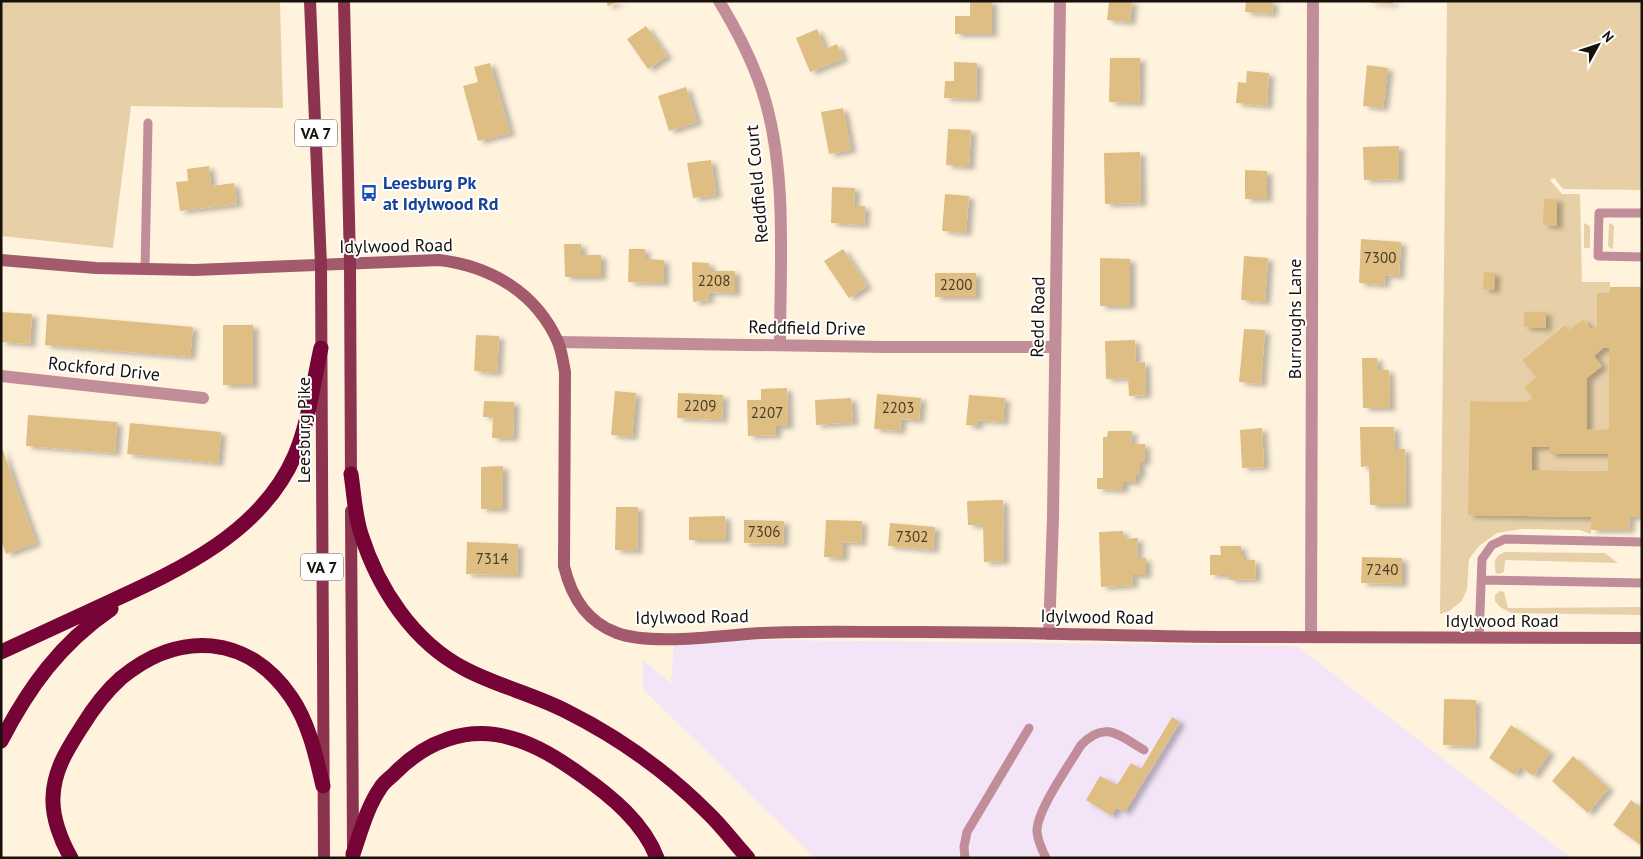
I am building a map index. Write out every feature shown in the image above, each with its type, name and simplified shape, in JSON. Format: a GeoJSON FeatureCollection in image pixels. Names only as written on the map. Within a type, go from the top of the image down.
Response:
{"type":"FeatureCollection","features":[{"type":"Feature","properties":{"kind":"highway"},"geometry":{"type":"LineString","coordinates":[[1,652],[145,586],[213,549],[238,530],[259,509],[280,483],[295,455],[304,427],[321,348]]}},
{"type":"Feature","properties":{"kind":"highway"},"geometry":{"type":"LineString","coordinates":[[351,474],[360,534],[379,580],[399,612],[417,633],[463,669],[566,711],[606,733],[644,758],[677,784],[708,813],[748,858]]}},
{"type":"Feature","properties":{"kind":"highway"},"geometry":{"type":"LineString","coordinates":[[1,741],[31,691],[64,648],[82,630],[145,586]]}},
{"type":"Feature","properties":{"kind":"highway"},"geometry":{"type":"LineString","coordinates":[[71,858],[58,830],[54,810],[55,779],[62,759],[91,711],[120,679],[158,656],[183,647],[204,645],[244,654],[261,664],[275,676],[292,699],[310,736],[323,786]]}},
{"type":"Feature","properties":{"kind":"highway"},"geometry":{"type":"LineString","coordinates":[[353,856],[367,812],[381,787],[407,760],[425,748],[443,740],[464,735],[487,734],[531,745],[565,763],[597,786],[622,808],[642,831],[657,858]]}},
{"type":"Feature","properties":{"kind":"main road","name":"Leesburg Pike"},"geometry":{"type":"LineString","coordinates":[[310,1],[321,265],[324,858]]}},
{"type":"Feature","properties":{"kind":"main road","name":"VA 7"},"geometry":{"type":"LineString","coordinates":[[344,1],[350,263],[353,856]]}},
{"type":"Feature","properties":{"kind":"main road","name":"Idylwood Road"},"geometry":{"type":"LineString","coordinates":[[1,260],[96,268],[195,270],[438,260],[460,263],[481,269],[499,278],[519,291],[548,323],[558,342],[565,372],[564,566],[568,583],[576,599],[588,614],[602,626],[634,637],[668,639],[763,633],[919,632],[1311,637],[1642,638]]}},
{"type":"Feature","properties":{"kind":"street","name":"Reddfield Court"},"geometry":{"type":"LineString","coordinates":[[719,1],[730,18],[751,61],[762,90],[770,121],[776,157],[781,218],[780,345]]}},
{"type":"Feature","properties":{"kind":"street","name":"Redd Road"},"geometry":{"type":"LineString","coordinates":[[1049,634],[1060,1]]}},
{"type":"Feature","properties":{"kind":"street","name":"Burroughs Lane"},"geometry":{"type":"LineString","coordinates":[[1311,637],[1313,1]]}},
{"type":"Feature","properties":{"kind":"street","name":"Reddfield Drive"},"geometry":{"type":"LineString","coordinates":[[558,342],[885,347],[1055,347]]}},
{"type":"Feature","properties":{"kind":"street","name":"Rockford Drive"},"geometry":{"type":"LineString","coordinates":[[1,376],[202,398]]}},
{"type":"Feature","properties":{"kind":"lane"},"geometry":{"type":"LineString","coordinates":[[145,268],[148,123]]}},
{"type":"Feature","properties":{"kind":"lane"},"geometry":{"type":"LineString","coordinates":[[1642,213],[1599,213],[1598,256],[1642,257]]}},
{"type":"Feature","properties":{"kind":"lane"},"geometry":{"type":"LineString","coordinates":[[1479,638],[1482,558],[1492,545],[1505,539],[1642,542]]}},
{"type":"Feature","properties":{"kind":"lane"},"geometry":{"type":"LineString","coordinates":[[1481,580],[1642,583]]}},
{"type":"Feature","properties":{"kind":"lane"},"geometry":{"type":"LineString","coordinates":[[965,858],[964,847],[967,832],[1029,728]]}},
{"type":"Feature","properties":{"kind":"lane"},"geometry":{"type":"LineString","coordinates":[[1046,858],[1037,831],[1039,822],[1043,810],[1081,745],[1096,732],[1104,731],[1112,732],[1144,750]]}},
{"type":"Feature","properties":{"kind":"shaded area"},"geometry":{"type":"Polygon","coordinates":[[[1,1],[280,1],[283,108],[131,106],[113,248],[1,236],[1,1]]]}},
{"type":"Feature","properties":{"kind":"shaded area"},"geometry":{"type":"Polygon","coordinates":[[[1447,1],[1642,1],[1642,190],[1563,189],[1554,178],[1550,180],[1562,194],[1580,194],[1582,282],[1610,282],[1610,293],[1597,293],[1597,328],[1590,328],[1583,319],[1569,330],[1565,325],[1522,360],[1536,377],[1524,387],[1532,398],[1527,402],[1470,401],[1469,515],[1591,517],[1591,534],[1579,530],[1521,529],[1497,533],[1479,546],[1469,559],[1467,589],[1462,601],[1449,611],[1440,614],[1447,1]]]}},
{"type":"Feature","properties":{"kind":"shaded area"},"geometry":{"type":"Polygon","coordinates":[[[1584,223],[1590,226],[1590,247],[1588,248],[1584,248],[1584,223]]]}},
{"type":"Feature","properties":{"kind":"shaded area"},"geometry":{"type":"Polygon","coordinates":[[[1611,223],[1614,226],[1613,248],[1611,249],[1608,246],[1609,224],[1611,223]]]}},
{"type":"Feature","properties":{"kind":"shaded area"},"geometry":{"type":"Polygon","coordinates":[[[1604,347],[1609,348],[1609,429],[1587,430],[1587,378],[1594,356],[1604,347]]]}},
{"type":"Feature","properties":{"kind":"shaded area"},"geometry":{"type":"Polygon","coordinates":[[[1532,447],[1550,447],[1550,454],[1608,454],[1608,471],[1532,470],[1532,447]]]}},
{"type":"Feature","properties":{"kind":"shaded area"},"geometry":{"type":"Polygon","coordinates":[[[1506,552],[1605,553],[1618,563],[1505,560],[1504,572],[1496,573],[1497,557],[1506,552]]]}},
{"type":"Feature","properties":{"kind":"shaded area"},"geometry":{"type":"Polygon","coordinates":[[[1500,591],[1504,592],[1508,608],[1642,607],[1642,615],[1511,613],[1500,607],[1495,601],[1495,595],[1500,591]]]}},
{"type":"Feature","properties":{"kind":"shaded area"},"geometry":{"type":"Polygon","coordinates":[[[674,639],[1297,646],[1571,858],[815,858],[643,689],[643,660],[671,683],[674,639]]]}},
{"type":"Feature","properties":{"kind":"building"},"geometry":{"type":"Polygon","coordinates":[[[606,1],[619,1],[608,6],[606,1]]]}},
{"type":"Feature","properties":{"kind":"building"},"geometry":{"type":"Polygon","coordinates":[[[970,1],[992,1],[992,34],[955,34],[955,16],[970,16],[970,1]]]}},
{"type":"Feature","properties":{"kind":"building"},"geometry":{"type":"Polygon","coordinates":[[[1109,1],[1132,1],[1130,22],[1107,20],[1109,1]]]}},
{"type":"Feature","properties":{"kind":"building"},"geometry":{"type":"Polygon","coordinates":[[[1246,1],[1273,1],[1272,14],[1245,12],[1246,1]]]}},
{"type":"Feature","properties":{"kind":"building"},"geometry":{"type":"Polygon","coordinates":[[[1370,1],[1393,1],[1393,4],[1370,3],[1370,1]]]}},
{"type":"Feature","properties":{"kind":"building"},"geometry":{"type":"Polygon","coordinates":[[[646,26],[667,56],[648,69],[627,39],[646,26]]]}},
{"type":"Feature","properties":{"kind":"building"},"geometry":{"type":"Polygon","coordinates":[[[817,29],[825,49],[837,44],[843,59],[810,72],[796,38],[817,29]]]}},
{"type":"Feature","properties":{"kind":"building"},"geometry":{"type":"Polygon","coordinates":[[[1110,58],[1140,58],[1139,103],[1109,102],[1110,58]]]}},
{"type":"Feature","properties":{"kind":"building"},"geometry":{"type":"Polygon","coordinates":[[[954,62],[977,63],[976,99],[944,98],[945,81],[954,81],[954,62]]]}},
{"type":"Feature","properties":{"kind":"building"},"geometry":{"type":"Polygon","coordinates":[[[490,63],[510,133],[478,141],[463,86],[478,82],[474,67],[490,63]]]}},
{"type":"Feature","properties":{"kind":"building"},"geometry":{"type":"Polygon","coordinates":[[[1367,65],[1388,68],[1383,108],[1363,106],[1367,65]]]}},
{"type":"Feature","properties":{"kind":"building"},"geometry":{"type":"Polygon","coordinates":[[[1247,71],[1269,73],[1267,106],[1236,103],[1238,82],[1246,83],[1247,71]]]}},
{"type":"Feature","properties":{"kind":"building"},"geometry":{"type":"Polygon","coordinates":[[[686,87],[697,122],[669,131],[658,96],[686,87]]]}},
{"type":"Feature","properties":{"kind":"building"},"geometry":{"type":"Polygon","coordinates":[[[843,108],[851,150],[829,154],[821,112],[843,108]]]}},
{"type":"Feature","properties":{"kind":"building"},"geometry":{"type":"Polygon","coordinates":[[[948,129],[971,130],[969,167],[946,165],[948,129]]]}},
{"type":"Feature","properties":{"kind":"building"},"geometry":{"type":"Polygon","coordinates":[[[1399,146],[1399,179],[1364,180],[1363,147],[1399,146]]]}},
{"type":"Feature","properties":{"kind":"building"},"geometry":{"type":"Polygon","coordinates":[[[1140,152],[1141,203],[1105,204],[1104,153],[1140,152]]]}},
{"type":"Feature","properties":{"kind":"building"},"geometry":{"type":"Polygon","coordinates":[[[711,160],[716,195],[693,198],[687,163],[711,160]]]}},
{"type":"Feature","properties":{"kind":"building"},"geometry":{"type":"Polygon","coordinates":[[[209,166],[211,186],[234,183],[237,204],[180,211],[176,182],[188,181],[187,169],[209,166]]]}},
{"type":"Feature","properties":{"kind":"building"},"geometry":{"type":"Polygon","coordinates":[[[1245,170],[1267,171],[1267,199],[1245,199],[1245,170]]]}},
{"type":"Feature","properties":{"kind":"building"},"geometry":{"type":"Polygon","coordinates":[[[832,187],[855,188],[854,206],[865,206],[864,225],[831,223],[832,187]]]}},
{"type":"Feature","properties":{"kind":"building"},"geometry":{"type":"Polygon","coordinates":[[[945,194],[969,196],[966,233],[942,231],[945,194]]]}},
{"type":"Feature","properties":{"kind":"building"},"geometry":{"type":"Polygon","coordinates":[[[1544,199],[1557,199],[1557,226],[1543,225],[1544,199]]]}},
{"type":"Feature","properties":{"kind":"building"},"geometry":{"type":"Polygon","coordinates":[[[1361,239],[1401,242],[1399,276],[1385,275],[1384,285],[1359,283],[1361,239]]]}},
{"type":"Feature","properties":{"kind":"building"},"geometry":{"type":"Polygon","coordinates":[[[564,244],[581,244],[581,255],[601,255],[601,277],[565,277],[564,244]]]}},
{"type":"Feature","properties":{"kind":"building"},"geometry":{"type":"Polygon","coordinates":[[[629,249],[645,249],[645,259],[664,260],[664,283],[628,282],[629,249]]]}},
{"type":"Feature","properties":{"kind":"building"},"geometry":{"type":"Polygon","coordinates":[[[843,249],[867,286],[849,298],[824,261],[843,249]]]}},
{"type":"Feature","properties":{"kind":"building"},"geometry":{"type":"Polygon","coordinates":[[[1244,256],[1268,258],[1265,302],[1241,300],[1244,256]]]}},
{"type":"Feature","properties":{"kind":"building"},"geometry":{"type":"Polygon","coordinates":[[[1100,258],[1130,259],[1130,306],[1100,306],[1100,258]]]}},
{"type":"Feature","properties":{"kind":"building"},"geometry":{"type":"Polygon","coordinates":[[[692,262],[709,263],[710,271],[735,271],[735,293],[708,292],[709,300],[693,302],[692,262]]]}},
{"type":"Feature","properties":{"kind":"building"},"geometry":{"type":"Polygon","coordinates":[[[1484,272],[1495,273],[1494,290],[1483,289],[1484,272]]]}},
{"type":"Feature","properties":{"kind":"building"},"geometry":{"type":"Polygon","coordinates":[[[935,273],[976,273],[976,297],[935,297],[935,273]]]}},
{"type":"Feature","properties":{"kind":"building"},"geometry":{"type":"Polygon","coordinates":[[[1610,287],[1642,287],[1642,517],[1630,517],[1629,530],[1591,530],[1591,517],[1468,515],[1470,401],[1527,402],[1532,398],[1524,387],[1536,377],[1522,360],[1565,325],[1569,330],[1583,319],[1590,328],[1597,328],[1597,293],[1610,293],[1610,287]],[[1603,348],[1594,356],[1602,366],[1587,378],[1587,430],[1609,429],[1609,348],[1603,348]],[[1532,447],[1532,470],[1608,471],[1608,454],[1549,454],[1550,447],[1532,447]]]}},
{"type":"Feature","properties":{"kind":"building"},"geometry":{"type":"Polygon","coordinates":[[[1,312],[32,314],[30,344],[1,342],[1,312]]]}},
{"type":"Feature","properties":{"kind":"building"},"geometry":{"type":"Polygon","coordinates":[[[1524,312],[1546,312],[1546,328],[1524,327],[1524,312]]]}},
{"type":"Feature","properties":{"kind":"building"},"geometry":{"type":"Polygon","coordinates":[[[47,314],[193,327],[190,357],[45,345],[47,314]]]}},
{"type":"Feature","properties":{"kind":"building"},"geometry":{"type":"Polygon","coordinates":[[[223,325],[253,325],[253,385],[223,385],[223,325]]]}},
{"type":"Feature","properties":{"kind":"building"},"geometry":{"type":"Polygon","coordinates":[[[1244,329],[1265,330],[1261,384],[1239,382],[1244,329]]]}},
{"type":"Feature","properties":{"kind":"building"},"geometry":{"type":"Polygon","coordinates":[[[476,335],[499,336],[497,373],[474,371],[476,335]]]}},
{"type":"Feature","properties":{"kind":"building"},"geometry":{"type":"Polygon","coordinates":[[[1135,340],[1136,363],[1145,362],[1146,395],[1129,396],[1128,378],[1106,379],[1105,341],[1135,340]]]}},
{"type":"Feature","properties":{"kind":"building"},"geometry":{"type":"Polygon","coordinates":[[[1362,358],[1377,358],[1378,370],[1389,370],[1390,408],[1363,408],[1362,358]]]}},
{"type":"Feature","properties":{"kind":"building"},"geometry":{"type":"Polygon","coordinates":[[[787,388],[788,426],[776,426],[776,435],[748,436],[747,400],[761,400],[761,389],[787,388]]]}},
{"type":"Feature","properties":{"kind":"building"},"geometry":{"type":"Polygon","coordinates":[[[615,391],[636,393],[632,437],[611,435],[615,391]]]}},
{"type":"Feature","properties":{"kind":"building"},"geometry":{"type":"Polygon","coordinates":[[[678,393],[723,395],[722,420],[677,418],[678,393]]]}},
{"type":"Feature","properties":{"kind":"building"},"geometry":{"type":"Polygon","coordinates":[[[877,394],[921,398],[919,420],[901,419],[900,431],[874,429],[877,394]]]}},
{"type":"Feature","properties":{"kind":"building"},"geometry":{"type":"Polygon","coordinates":[[[969,395],[1005,398],[1003,422],[978,420],[978,426],[966,425],[969,395]]]}},
{"type":"Feature","properties":{"kind":"building"},"geometry":{"type":"Polygon","coordinates":[[[851,398],[853,422],[816,425],[815,400],[851,398]]]}},
{"type":"Feature","properties":{"kind":"building"},"geometry":{"type":"Polygon","coordinates":[[[484,401],[514,402],[513,438],[492,438],[493,417],[483,417],[484,401]]]}},
{"type":"Feature","properties":{"kind":"building"},"geometry":{"type":"Polygon","coordinates":[[[28,415],[117,422],[115,453],[26,446],[28,415]]]}},
{"type":"Feature","properties":{"kind":"building"},"geometry":{"type":"Polygon","coordinates":[[[130,423],[221,432],[218,463],[127,454],[130,423]]]}},
{"type":"Feature","properties":{"kind":"building"},"geometry":{"type":"Polygon","coordinates":[[[1360,427],[1394,427],[1395,449],[1405,449],[1406,505],[1370,505],[1369,466],[1361,467],[1360,427]]]}},
{"type":"Feature","properties":{"kind":"building"},"geometry":{"type":"Polygon","coordinates":[[[1262,428],[1264,467],[1242,468],[1240,430],[1262,428]]]}},
{"type":"Feature","properties":{"kind":"building"},"geometry":{"type":"Polygon","coordinates":[[[1108,431],[1132,431],[1131,444],[1145,444],[1145,462],[1140,462],[1140,475],[1136,475],[1136,482],[1123,482],[1123,490],[1097,489],[1097,478],[1103,478],[1103,437],[1107,437],[1108,431]]]}},
{"type":"Feature","properties":{"kind":"building"},"geometry":{"type":"Polygon","coordinates":[[[2,448],[36,543],[6,554],[1,540],[2,448]]]}},
{"type":"Feature","properties":{"kind":"building"},"geometry":{"type":"Polygon","coordinates":[[[503,466],[503,509],[481,509],[481,467],[503,466]]]}},
{"type":"Feature","properties":{"kind":"building"},"geometry":{"type":"Polygon","coordinates":[[[1003,500],[1004,561],[984,562],[983,525],[968,525],[967,501],[1003,500]]]}},
{"type":"Feature","properties":{"kind":"building"},"geometry":{"type":"Polygon","coordinates":[[[616,507],[638,507],[637,551],[615,550],[616,507]]]}},
{"type":"Feature","properties":{"kind":"building"},"geometry":{"type":"Polygon","coordinates":[[[725,516],[726,540],[689,540],[689,517],[725,516]]]}},
{"type":"Feature","properties":{"kind":"building"},"geometry":{"type":"Polygon","coordinates":[[[744,520],[784,521],[783,544],[744,543],[744,520]]]}},
{"type":"Feature","properties":{"kind":"building"},"geometry":{"type":"Polygon","coordinates":[[[826,520],[862,521],[861,543],[843,542],[843,558],[824,557],[826,520]]]}},
{"type":"Feature","properties":{"kind":"building"},"geometry":{"type":"Polygon","coordinates":[[[890,523],[935,527],[933,550],[888,546],[890,523]]]}},
{"type":"Feature","properties":{"kind":"building"},"geometry":{"type":"Polygon","coordinates":[[[1123,531],[1124,539],[1138,538],[1137,558],[1146,558],[1146,575],[1132,575],[1133,585],[1101,587],[1099,532],[1123,531]]]}},
{"type":"Feature","properties":{"kind":"building"},"geometry":{"type":"Polygon","coordinates":[[[467,542],[518,544],[517,575],[466,574],[467,542]]]}},
{"type":"Feature","properties":{"kind":"building"},"geometry":{"type":"Polygon","coordinates":[[[1220,546],[1241,546],[1241,555],[1244,555],[1244,560],[1255,560],[1256,579],[1229,580],[1229,575],[1210,575],[1210,555],[1221,555],[1220,546]]]}},
{"type":"Feature","properties":{"kind":"building"},"geometry":{"type":"Polygon","coordinates":[[[1362,557],[1402,558],[1402,584],[1361,583],[1362,557]]]}},
{"type":"Feature","properties":{"kind":"building"},"geometry":{"type":"Polygon","coordinates":[[[1444,699],[1476,700],[1475,746],[1443,745],[1444,699]]]}},
{"type":"Feature","properties":{"kind":"building"},"geometry":{"type":"Polygon","coordinates":[[[1172,717],[1180,722],[1125,812],[1116,808],[1112,816],[1086,800],[1100,776],[1117,785],[1131,763],[1141,769],[1172,717]]]}},
{"type":"Feature","properties":{"kind":"building"},"geometry":{"type":"Polygon","coordinates":[[[1511,725],[1550,752],[1534,776],[1520,767],[1515,775],[1489,758],[1511,725]]]}},
{"type":"Feature","properties":{"kind":"building"},"geometry":{"type":"Polygon","coordinates":[[[1573,756],[1609,788],[1588,813],[1552,781],[1573,756]]]}},
{"type":"Feature","properties":{"kind":"building"},"geometry":{"type":"Polygon","coordinates":[[[1631,800],[1642,808],[1642,846],[1613,825],[1631,800]]]}},
{"type":"Feature","properties":{"kind":"place","name":"Leesburg Pk at Idylwood Rd"},"geometry":{"type":"Point","coordinates":[369,193]}}]}
